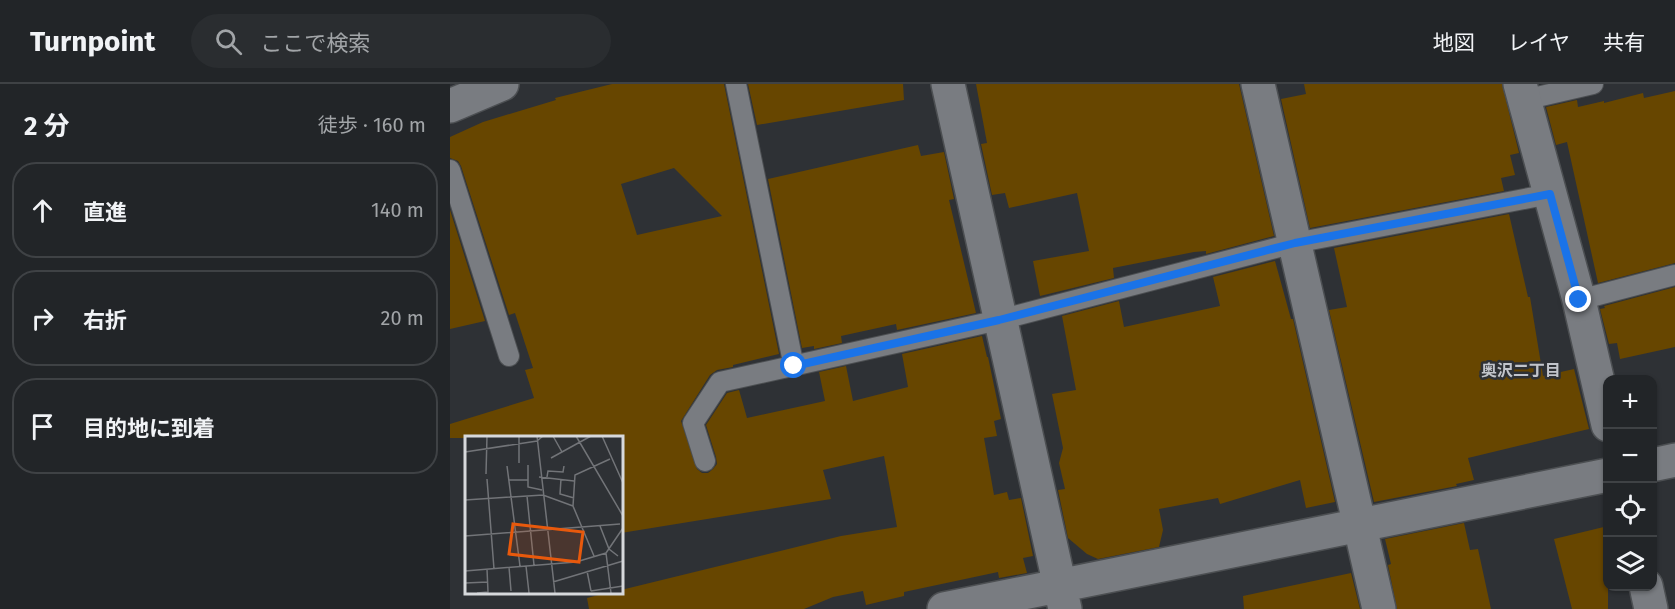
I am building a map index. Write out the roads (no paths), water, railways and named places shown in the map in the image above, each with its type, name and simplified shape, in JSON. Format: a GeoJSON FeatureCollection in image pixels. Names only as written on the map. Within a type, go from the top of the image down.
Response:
{"type":"FeatureCollection","features":[{"type":"Feature","properties":{"kind":"street"},"geometry":{"type":"LineString","coordinates":[[450,106],[502,84]]}},
{"type":"Feature","properties":{"kind":"street"},"geometry":{"type":"LineString","coordinates":[[948,84],[1062,597]]}},
{"type":"Feature","properties":{"kind":"street"},"geometry":{"type":"LineString","coordinates":[[1258,84],[1379,609]]}},
{"type":"Feature","properties":{"kind":"street"},"geometry":{"type":"LineString","coordinates":[[1522,92],[1579,300],[1603,403]]}},
{"type":"Feature","properties":{"kind":"street"},"geometry":{"type":"LineString","coordinates":[[1657,464],[1675,460]]}},
{"type":"Feature","properties":{"kind":"street"},"geometry":{"type":"LineString","coordinates":[[944,609],[1062,597],[1359,524],[1603,476]]}},
{"type":"Feature","properties":{"kind":"street"},"geometry":{"type":"LineString","coordinates":[[1647,591],[1652,609]]}},
{"type":"Feature","properties":{"kind":"lane"},"geometry":{"type":"LineString","coordinates":[[736,84],[794,366]]}},
{"type":"Feature","properties":{"kind":"lane"},"geometry":{"type":"LineString","coordinates":[[1522,92],[1593,84]]}},
{"type":"Feature","properties":{"kind":"lane"},"geometry":{"type":"LineString","coordinates":[[450,170],[509,356]]}},
{"type":"Feature","properties":{"kind":"lane"},"geometry":{"type":"LineString","coordinates":[[705,461],[693,423],[720,382],[999,320],[1295,243],[1550,194]]}},
{"type":"Feature","properties":{"kind":"lane"},"geometry":{"type":"LineString","coordinates":[[1579,300],[1675,274]]}},
{"type":"Feature","properties":{"kind":"district","name":"奥沢二丁目"},"geometry":{"type":"Point","coordinates":[1521,370]}}]}
